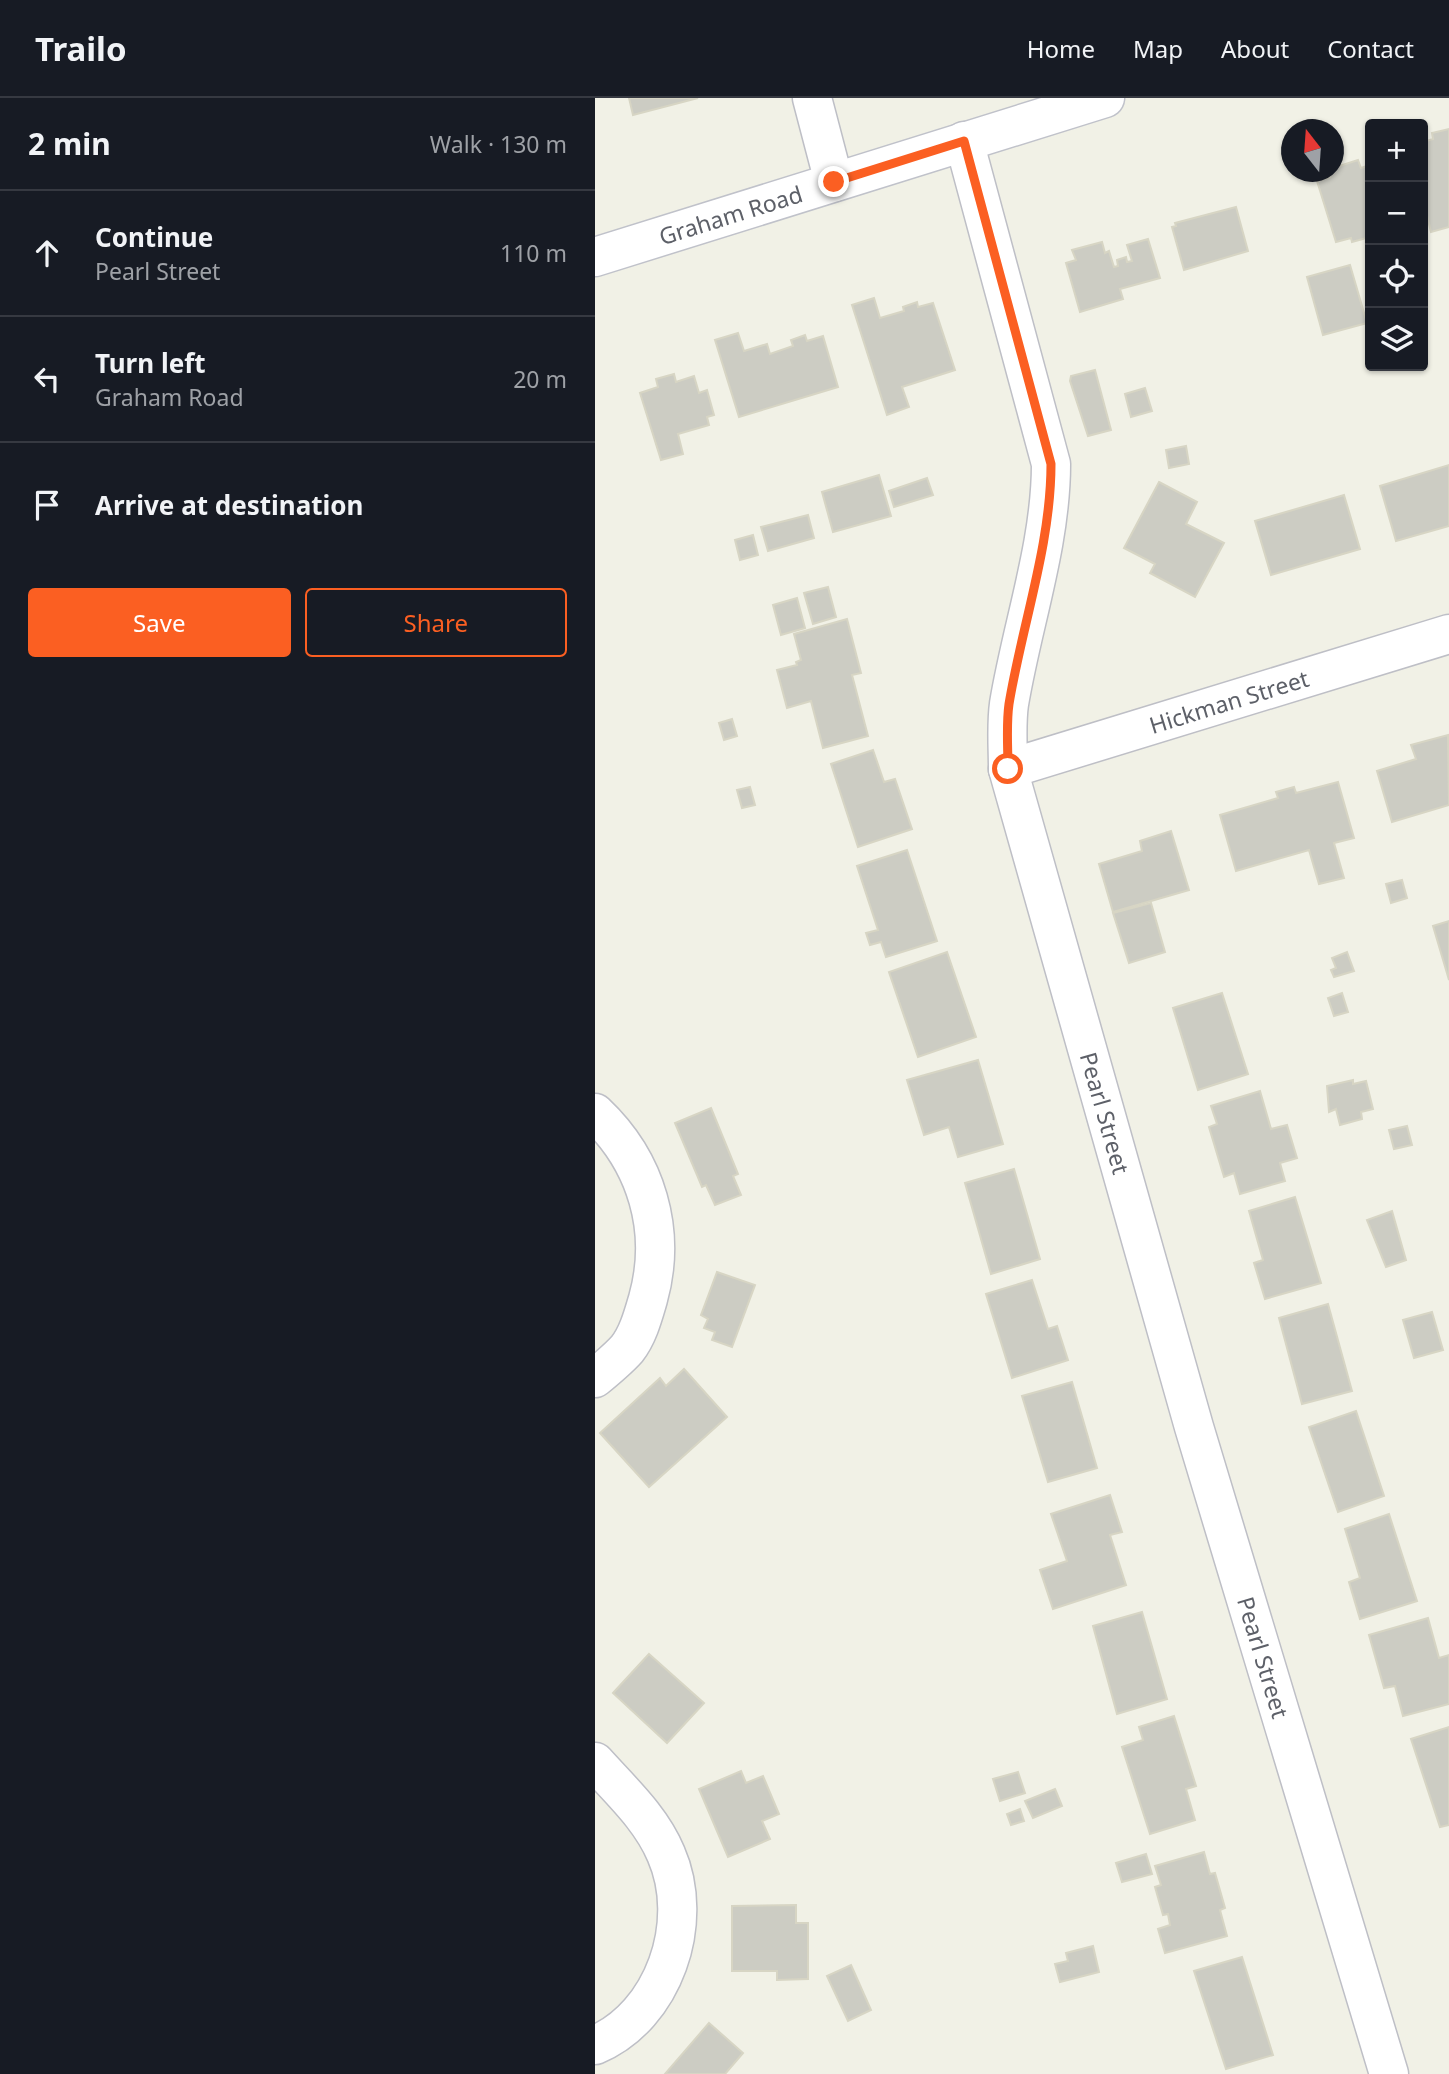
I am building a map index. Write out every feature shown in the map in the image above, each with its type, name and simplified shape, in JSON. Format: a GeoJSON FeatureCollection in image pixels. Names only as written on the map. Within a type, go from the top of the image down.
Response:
{"type":"FeatureCollection","features":[{"type":"Feature","properties":{"kind":"street"},"geometry":{"type":"LineString","coordinates":[[812,98],[834,182]]}},
{"type":"Feature","properties":{"kind":"street","name":"Graham Road"},"geometry":{"type":"LineString","coordinates":[[595,257],[1105,98]]}},
{"type":"Feature","properties":{"kind":"street","name":"Pearl Street"},"geometry":{"type":"LineString","coordinates":[[964,141],[1051,464],[1051,487],[1009,707],[1008,769],[1195,1427],[1389,2074]]}},
{"type":"Feature","properties":{"kind":"street","name":"Hickman Street"},"geometry":{"type":"LineString","coordinates":[[1008,769],[1449,634]]}},
{"type":"Feature","properties":{"kind":"street"},"geometry":{"type":"LineString","coordinates":[[595,1113],[609,1126],[638,1168],[653,1212],[656,1243],[655,1275],[642,1320],[627,1348],[595,1378]]}},
{"type":"Feature","properties":{"kind":"street"},"geometry":{"type":"LineString","coordinates":[[595,1762],[648,1820],[667,1856],[677,1895],[676,1936],[664,1976],[642,2010],[612,2038],[595,2045]]}},
{"type":"Feature","properties":{"kind":"building"},"geometry":{"type":"Polygon","coordinates":[[[629,98],[698,98],[633,115],[629,98]]]}},
{"type":"Feature","properties":{"kind":"building"},"geometry":{"type":"Polygon","coordinates":[[[1449,129],[1449,227],[1431,232],[1428,220],[1428,140],[1433,139],[1432,133],[1449,129]]]}},
{"type":"Feature","properties":{"kind":"building"},"geometry":{"type":"Polygon","coordinates":[[[1358,160],[1361,168],[1365,167],[1365,238],[1352,242],[1351,238],[1336,242],[1317,182],[1344,182],[1344,164],[1358,160]]]}},
{"type":"Feature","properties":{"kind":"building"},"geometry":{"type":"Polygon","coordinates":[[[1236,207],[1248,251],[1184,270],[1172,227],[1176,226],[1175,223],[1236,207]]]}},
{"type":"Feature","properties":{"kind":"building"},"geometry":{"type":"Polygon","coordinates":[[[1148,239],[1160,278],[1120,289],[1123,299],[1080,312],[1066,263],[1076,260],[1072,250],[1102,242],[1105,253],[1109,251],[1114,267],[1118,266],[1117,260],[1126,257],[1127,262],[1132,261],[1127,245],[1148,239]]]}},
{"type":"Feature","properties":{"kind":"building"},"geometry":{"type":"Polygon","coordinates":[[[1350,265],[1365,324],[1323,335],[1307,277],[1350,265]]]}},
{"type":"Feature","properties":{"kind":"building"},"geometry":{"type":"Polygon","coordinates":[[[874,298],[880,318],[904,311],[903,307],[917,302],[918,307],[933,303],[955,370],[902,387],[909,407],[887,415],[852,305],[874,298]]]}},
{"type":"Feature","properties":{"kind":"building"},"geometry":{"type":"Polygon","coordinates":[[[738,333],[744,351],[767,344],[770,354],[793,346],[791,340],[805,335],[807,341],[823,336],[838,387],[739,417],[715,340],[738,333]]]}},
{"type":"Feature","properties":{"kind":"building"},"geometry":{"type":"Polygon","coordinates":[[[1095,370],[1111,430],[1088,436],[1070,381],[1071,376],[1095,370]]]}},
{"type":"Feature","properties":{"kind":"building"},"geometry":{"type":"Polygon","coordinates":[[[674,374],[676,382],[694,376],[699,393],[707,390],[714,415],[707,417],[709,425],[678,434],[683,454],[661,460],[640,393],[658,387],[656,379],[674,374]]]}},
{"type":"Feature","properties":{"kind":"building"},"geometry":{"type":"Polygon","coordinates":[[[1145,388],[1152,411],[1131,417],[1125,394],[1145,388]]]}},
{"type":"Feature","properties":{"kind":"building"},"geometry":{"type":"Polygon","coordinates":[[[1186,446],[1189,464],[1169,468],[1166,450],[1186,446]]]}},
{"type":"Feature","properties":{"kind":"building"},"geometry":{"type":"Polygon","coordinates":[[[1449,465],[1449,526],[1396,541],[1380,486],[1449,465]]]}},
{"type":"Feature","properties":{"kind":"building"},"geometry":{"type":"Polygon","coordinates":[[[879,475],[891,516],[833,532],[822,492],[879,475]]]}},
{"type":"Feature","properties":{"kind":"building"},"geometry":{"type":"Polygon","coordinates":[[[927,478],[933,495],[894,507],[889,491],[927,478]]]}},
{"type":"Feature","properties":{"kind":"building"},"geometry":{"type":"Polygon","coordinates":[[[1159,482],[1197,502],[1186,524],[1224,543],[1195,597],[1150,573],[1155,564],[1124,548],[1159,482]]]}},
{"type":"Feature","properties":{"kind":"building"},"geometry":{"type":"Polygon","coordinates":[[[1344,495],[1360,549],[1271,575],[1255,521],[1344,495]]]}},
{"type":"Feature","properties":{"kind":"building"},"geometry":{"type":"Polygon","coordinates":[[[808,515],[814,538],[768,551],[761,527],[808,515]]]}},
{"type":"Feature","properties":{"kind":"building"},"geometry":{"type":"Polygon","coordinates":[[[753,535],[758,555],[740,560],[735,540],[753,535]]]}},
{"type":"Feature","properties":{"kind":"building"},"geometry":{"type":"Polygon","coordinates":[[[828,587],[836,617],[813,624],[804,593],[828,587]]]}},
{"type":"Feature","properties":{"kind":"building"},"geometry":{"type":"Polygon","coordinates":[[[797,598],[805,628],[781,635],[773,605],[797,598]]]}},
{"type":"Feature","properties":{"kind":"building"},"geometry":{"type":"Polygon","coordinates":[[[847,619],[861,673],[852,675],[868,736],[823,748],[811,701],[787,708],[777,670],[797,665],[796,662],[801,660],[794,634],[847,619]]]}},
{"type":"Feature","properties":{"kind":"building"},"geometry":{"type":"Polygon","coordinates":[[[732,719],[737,736],[724,740],[719,723],[732,719]]]}},
{"type":"Feature","properties":{"kind":"building"},"geometry":{"type":"Polygon","coordinates":[[[1448,735],[1449,805],[1392,822],[1377,771],[1416,759],[1411,745],[1448,735]]]}},
{"type":"Feature","properties":{"kind":"building"},"geometry":{"type":"Polygon","coordinates":[[[873,750],[884,782],[895,779],[912,829],[858,847],[831,764],[873,750]]]}},
{"type":"Feature","properties":{"kind":"building"},"geometry":{"type":"Polygon","coordinates":[[[1338,782],[1354,838],[1334,843],[1344,878],[1319,884],[1309,850],[1236,871],[1220,815],[1278,798],[1276,792],[1294,787],[1296,793],[1338,782]]]}},
{"type":"Feature","properties":{"kind":"building"},"geometry":{"type":"Polygon","coordinates":[[[750,787],[755,805],[742,808],[737,790],[750,787]]]}},
{"type":"Feature","properties":{"kind":"building"},"geometry":{"type":"Polygon","coordinates":[[[1171,831],[1189,890],[1113,912],[1099,864],[1142,851],[1140,841],[1171,831]]]}},
{"type":"Feature","properties":{"kind":"building"},"geometry":{"type":"Polygon","coordinates":[[[907,850],[937,941],[886,957],[881,942],[870,945],[866,933],[878,930],[857,866],[907,850]]]}},
{"type":"Feature","properties":{"kind":"building"},"geometry":{"type":"Polygon","coordinates":[[[1402,880],[1407,898],[1391,903],[1386,884],[1402,880]]]}},
{"type":"Feature","properties":{"kind":"building"},"geometry":{"type":"Polygon","coordinates":[[[1151,903],[1165,952],[1129,963],[1113,913],[1151,903]]]}},
{"type":"Feature","properties":{"kind":"building"},"geometry":{"type":"Polygon","coordinates":[[[1449,921],[1449,980],[1433,926],[1449,921]]]}},
{"type":"Feature","properties":{"kind":"building"},"geometry":{"type":"Polygon","coordinates":[[[947,952],[976,1037],[918,1057],[889,972],[947,952]]]}},
{"type":"Feature","properties":{"kind":"building"},"geometry":{"type":"Polygon","coordinates":[[[1347,952],[1354,971],[1334,977],[1331,970],[1336,968],[1332,958],[1347,952]]]}},
{"type":"Feature","properties":{"kind":"building"},"geometry":{"type":"Polygon","coordinates":[[[1222,993],[1248,1074],[1198,1090],[1173,1008],[1222,993]]]}},
{"type":"Feature","properties":{"kind":"building"},"geometry":{"type":"Polygon","coordinates":[[[1342,993],[1348,1012],[1334,1016],[1328,998],[1342,993]]]}},
{"type":"Feature","properties":{"kind":"building"},"geometry":{"type":"Polygon","coordinates":[[[978,1060],[1003,1144],[958,1157],[949,1127],[924,1135],[907,1080],[978,1060]]]}},
{"type":"Feature","properties":{"kind":"building"},"geometry":{"type":"Polygon","coordinates":[[[1353,1080],[1353,1084],[1366,1081],[1373,1109],[1361,1112],[1362,1119],[1340,1125],[1336,1109],[1329,1112],[1327,1086],[1353,1080]]]}},
{"type":"Feature","properties":{"kind":"building"},"geometry":{"type":"Polygon","coordinates":[[[1260,1091],[1271,1129],[1287,1125],[1297,1158],[1280,1163],[1285,1181],[1240,1194],[1234,1173],[1224,1177],[1209,1127],[1217,1124],[1211,1106],[1260,1091]]]}},
{"type":"Feature","properties":{"kind":"building"},"geometry":{"type":"Polygon","coordinates":[[[711,1108],[738,1174],[733,1176],[741,1195],[715,1205],[706,1185],[702,1187],[675,1123],[711,1108]]]}},
{"type":"Feature","properties":{"kind":"building"},"geometry":{"type":"Polygon","coordinates":[[[1407,1126],[1412,1145],[1394,1149],[1389,1130],[1407,1126]]]}},
{"type":"Feature","properties":{"kind":"building"},"geometry":{"type":"Polygon","coordinates":[[[1014,1169],[1040,1259],[991,1274],[965,1183],[1014,1169]]]}},
{"type":"Feature","properties":{"kind":"building"},"geometry":{"type":"Polygon","coordinates":[[[1295,1197],[1321,1283],[1265,1299],[1254,1263],[1263,1260],[1249,1211],[1295,1197]]]}},
{"type":"Feature","properties":{"kind":"building"},"geometry":{"type":"Polygon","coordinates":[[[1392,1211],[1406,1260],[1386,1267],[1367,1220],[1392,1211]]]}},
{"type":"Feature","properties":{"kind":"building"},"geometry":{"type":"Polygon","coordinates":[[[717,1272],[755,1285],[732,1347],[712,1340],[715,1332],[704,1328],[708,1319],[701,1315],[717,1272]]]}},
{"type":"Feature","properties":{"kind":"building"},"geometry":{"type":"Polygon","coordinates":[[[1032,1280],[1048,1329],[1057,1326],[1068,1360],[1012,1378],[986,1294],[1032,1280]]]}},
{"type":"Feature","properties":{"kind":"building"},"geometry":{"type":"Polygon","coordinates":[[[1328,1304],[1352,1391],[1302,1404],[1279,1318],[1328,1304]]]}},
{"type":"Feature","properties":{"kind":"building"},"geometry":{"type":"Polygon","coordinates":[[[1432,1312],[1443,1350],[1414,1358],[1403,1320],[1432,1312]]]}},
{"type":"Feature","properties":{"kind":"building"},"geometry":{"type":"Polygon","coordinates":[[[684,1369],[727,1417],[649,1487],[600,1433],[660,1378],[666,1386],[684,1369]]]}},
{"type":"Feature","properties":{"kind":"building"},"geometry":{"type":"Polygon","coordinates":[[[1072,1382],[1097,1468],[1048,1482],[1022,1396],[1072,1382]]]}},
{"type":"Feature","properties":{"kind":"building"},"geometry":{"type":"Polygon","coordinates":[[[1356,1411],[1384,1496],[1338,1512],[1309,1427],[1356,1411]]]}},
{"type":"Feature","properties":{"kind":"building"},"geometry":{"type":"Polygon","coordinates":[[[1110,1495],[1122,1532],[1110,1535],[1126,1585],[1053,1609],[1040,1570],[1067,1561],[1051,1514],[1110,1495]]]}},
{"type":"Feature","properties":{"kind":"building"},"geometry":{"type":"Polygon","coordinates":[[[1389,1514],[1417,1601],[1360,1619],[1349,1582],[1360,1578],[1345,1529],[1389,1514]]]}},
{"type":"Feature","properties":{"kind":"building"},"geometry":{"type":"Polygon","coordinates":[[[1142,1612],[1167,1699],[1117,1714],[1093,1626],[1142,1612]]]}},
{"type":"Feature","properties":{"kind":"building"},"geometry":{"type":"Polygon","coordinates":[[[1428,1618],[1439,1658],[1449,1655],[1449,1704],[1403,1716],[1395,1686],[1384,1688],[1369,1635],[1428,1618]]]}},
{"type":"Feature","properties":{"kind":"building"},"geometry":{"type":"Polygon","coordinates":[[[649,1654],[704,1703],[667,1743],[613,1693],[649,1654]]]}},
{"type":"Feature","properties":{"kind":"building"},"geometry":{"type":"Polygon","coordinates":[[[1174,1716],[1196,1786],[1186,1789],[1195,1820],[1150,1834],[1122,1747],[1143,1740],[1139,1727],[1174,1716]]]}},
{"type":"Feature","properties":{"kind":"building"},"geometry":{"type":"Polygon","coordinates":[[[1449,1727],[1449,1825],[1440,1827],[1411,1739],[1449,1727]]]}},
{"type":"Feature","properties":{"kind":"building"},"geometry":{"type":"Polygon","coordinates":[[[741,1771],[746,1783],[763,1776],[779,1814],[762,1821],[770,1839],[728,1857],[699,1789],[741,1771]]]}},
{"type":"Feature","properties":{"kind":"building"},"geometry":{"type":"Polygon","coordinates":[[[1018,1772],[1025,1793],[1000,1801],[993,1779],[1018,1772]]]}},
{"type":"Feature","properties":{"kind":"building"},"geometry":{"type":"Polygon","coordinates":[[[1055,1789],[1062,1806],[1033,1818],[1025,1801],[1055,1789]]]}},
{"type":"Feature","properties":{"kind":"building"},"geometry":{"type":"Polygon","coordinates":[[[1020,1809],[1024,1821],[1011,1825],[1007,1814],[1020,1809]]]}},
{"type":"Feature","properties":{"kind":"building"},"geometry":{"type":"Polygon","coordinates":[[[1204,1852],[1210,1874],[1215,1873],[1225,1908],[1220,1910],[1227,1936],[1165,1953],[1158,1929],[1170,1925],[1168,1914],[1163,1915],[1155,1887],[1161,1885],[1155,1866],[1204,1852]]]}},
{"type":"Feature","properties":{"kind":"building"},"geometry":{"type":"Polygon","coordinates":[[[1146,1854],[1152,1874],[1122,1882],[1116,1863],[1146,1854]]]}},
{"type":"Feature","properties":{"kind":"building"},"geometry":{"type":"Polygon","coordinates":[[[796,1905],[796,1923],[808,1923],[808,1979],[777,1980],[777,1971],[732,1971],[732,1906],[796,1905]]]}},
{"type":"Feature","properties":{"kind":"building"},"geometry":{"type":"Polygon","coordinates":[[[1093,1946],[1099,1972],[1060,1982],[1055,1964],[1068,1961],[1066,1953],[1093,1946]]]}},
{"type":"Feature","properties":{"kind":"building"},"geometry":{"type":"Polygon","coordinates":[[[1242,1957],[1273,2055],[1226,2069],[1194,1971],[1242,1957]]]}},
{"type":"Feature","properties":{"kind":"building"},"geometry":{"type":"Polygon","coordinates":[[[851,1965],[871,2010],[848,2021],[827,1976],[851,1965]]]}},
{"type":"Feature","properties":{"kind":"building"},"geometry":{"type":"Polygon","coordinates":[[[709,2023],[743,2053],[725,2074],[665,2074],[709,2023]]]}},
{"type":"Feature","properties":{"kind":"route"},"geometry":{"type":"LineString","coordinates":[[834,182],[964,141],[1046,436],[1051,464],[1051,487],[1009,707],[1008,769]]}}]}
